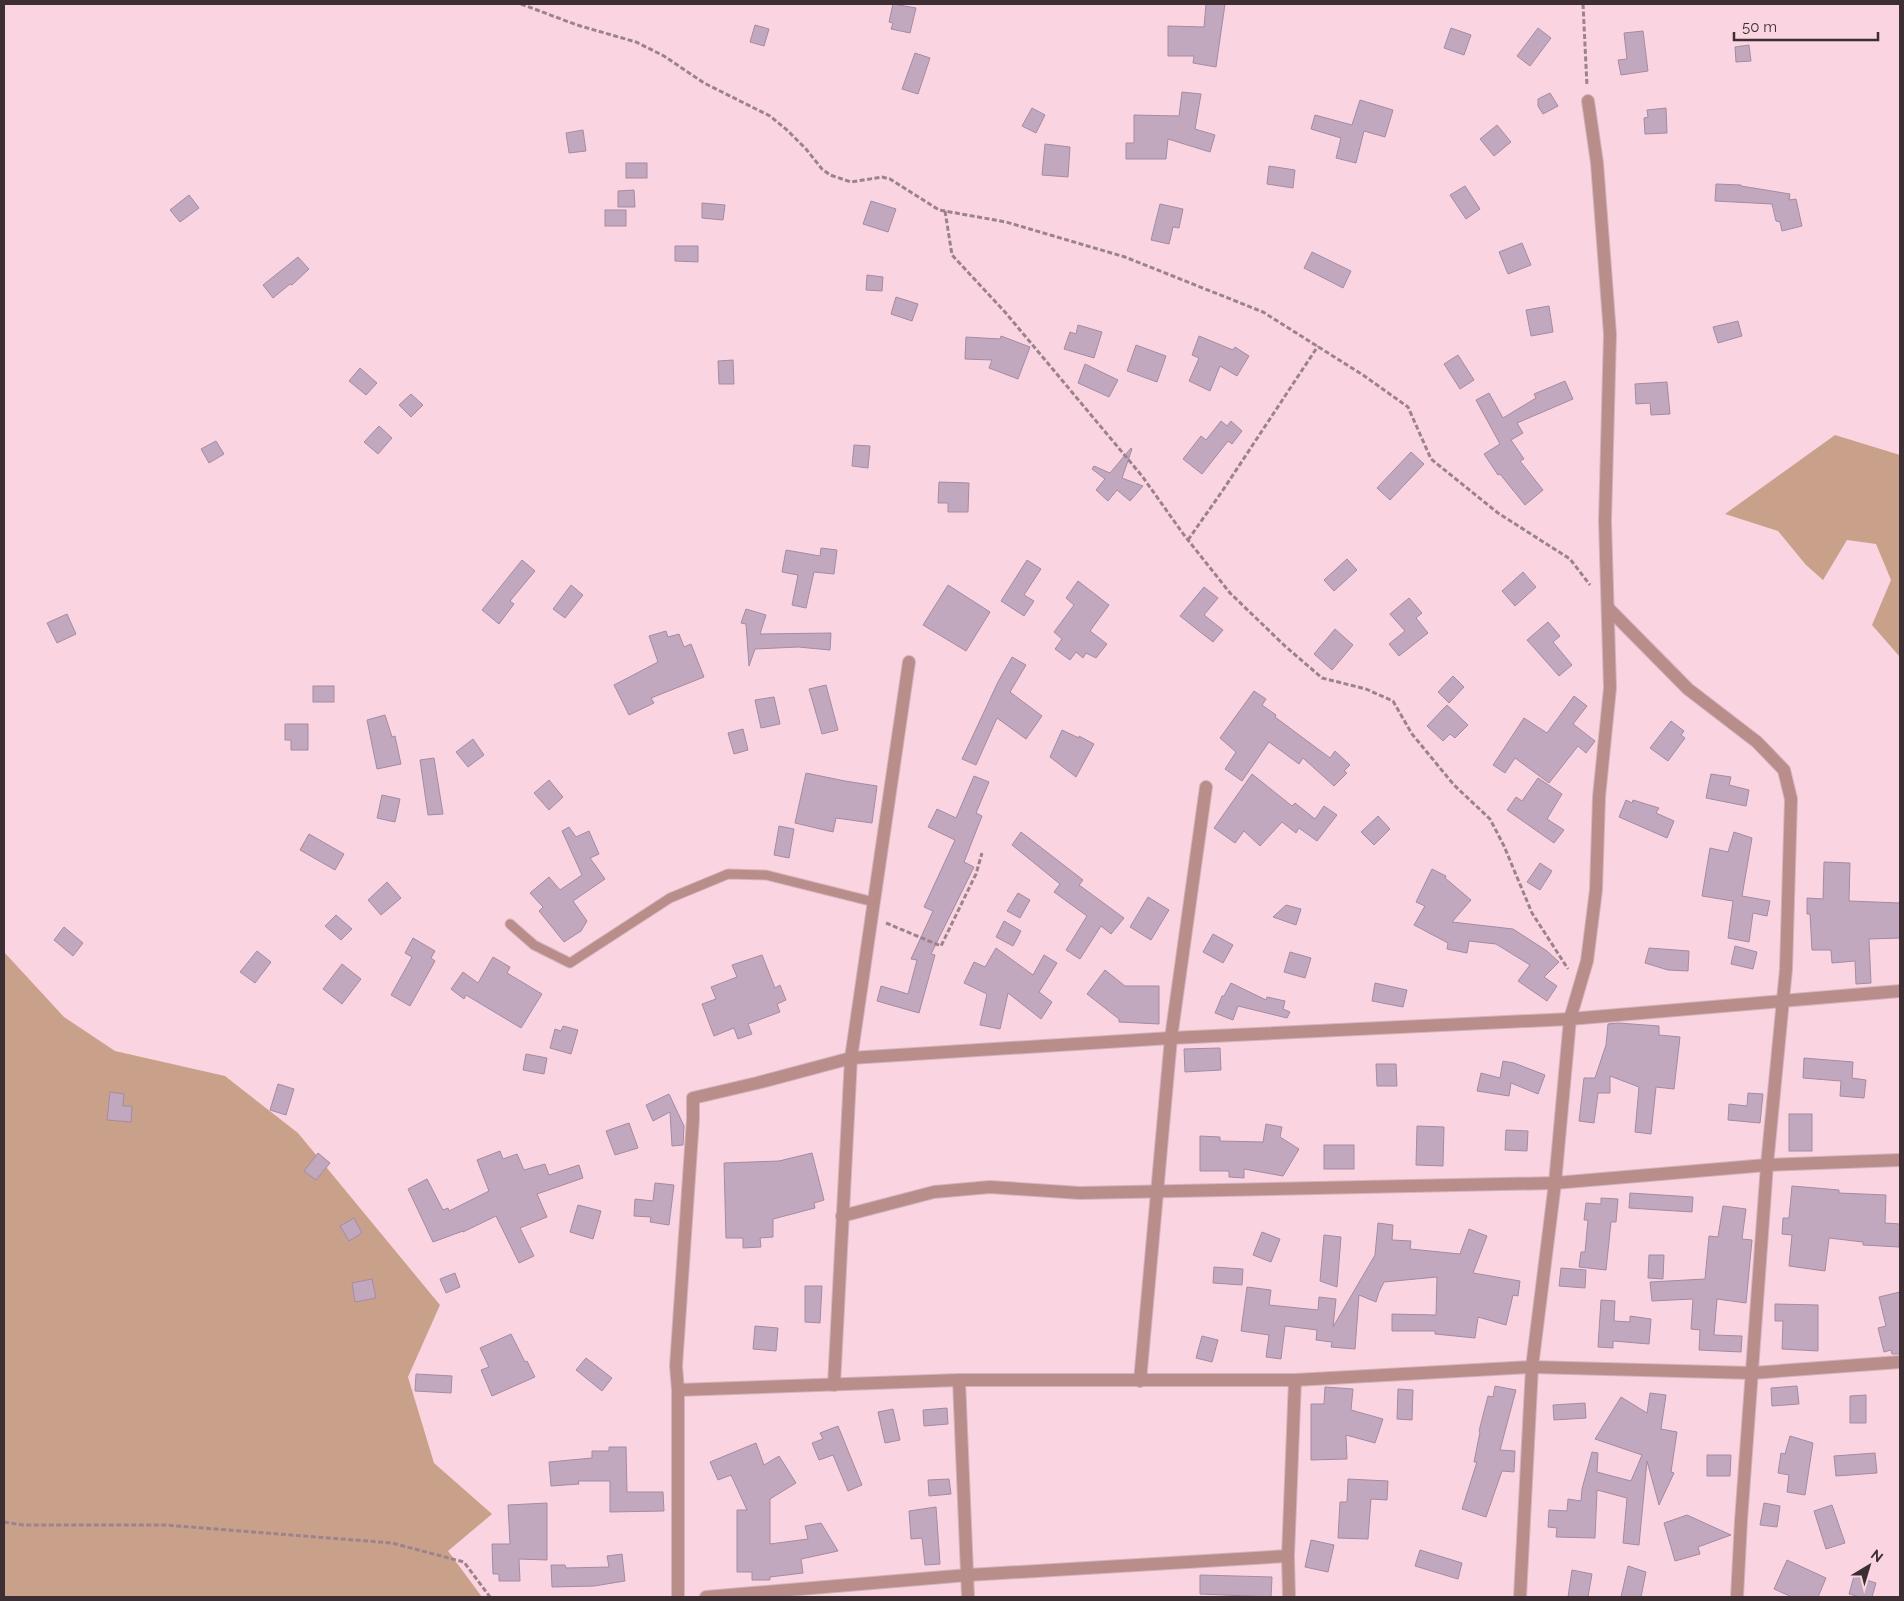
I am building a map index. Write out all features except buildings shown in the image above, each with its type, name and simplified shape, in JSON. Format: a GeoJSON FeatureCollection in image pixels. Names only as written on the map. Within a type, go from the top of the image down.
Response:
{"type":"FeatureCollection","features":[{"type":"Feature","properties":{"kind":"street"},"geometry":{"type":"LineString","coordinates":[[1520,1597],[1532,1367],[1555,1183],[1570,1019],[1587,961],[1596,890],[1599,797],[1610,688],[1605,521],[1610,334],[1597,164],[1588,101]]}},
{"type":"Feature","properties":{"kind":"street"},"geometry":{"type":"LineString","coordinates":[[1608,608],[1688,689],[1757,742],[1784,770],[1791,799],[1786,969],[1767,1165],[1737,1597]]}},
{"type":"Feature","properties":{"kind":"street"},"geometry":{"type":"LineString","coordinates":[[834,1385],[851,1058],[909,662]]}},
{"type":"Feature","properties":{"kind":"street"},"geometry":{"type":"LineString","coordinates":[[1140,1380],[1171,1038],[1206,787]]}},
{"type":"Feature","properties":{"kind":"street"},"geometry":{"type":"LineString","coordinates":[[678,1597],[678,1390],[676,1366],[693,1098],[851,1058],[1171,1038],[1570,1019],[1900,991]]}},
{"type":"Feature","properties":{"kind":"street"},"geometry":{"type":"LineString","coordinates":[[842,1216],[934,1192],[990,1188],[1080,1193],[1555,1183],[1767,1165],[1900,1160]]}},
{"type":"Feature","properties":{"kind":"street"},"geometry":{"type":"LineString","coordinates":[[678,1390],[960,1380],[1295,1380],[1532,1367],[1752,1372],[1900,1362]]}},
{"type":"Feature","properties":{"kind":"street"},"geometry":{"type":"LineString","coordinates":[[960,1380],[968,1597]]}},
{"type":"Feature","properties":{"kind":"street"},"geometry":{"type":"LineString","coordinates":[[1289,1597],[1288,1556],[1295,1380]]}},
{"type":"Feature","properties":{"kind":"street"},"geometry":{"type":"LineString","coordinates":[[706,1597],[968,1575],[1288,1556]]}},
{"type":"Feature","properties":{"kind":"lane"},"geometry":{"type":"LineString","coordinates":[[510,924],[534,945],[570,963],[670,898],[728,874],[766,875],[874,902]]}},
{"type":"Feature","properties":{"kind":"path"},"geometry":{"type":"LineString","coordinates":[[521,4],[578,25],[636,42],[664,56],[704,83],[770,116],[787,130],[822,169],[830,175],[850,182],[882,177],[890,179],[939,210],[1006,222],[1125,257],[1263,312],[1363,375],[1408,407],[1431,459],[1498,513],[1570,560],[1592,587]]}},
{"type":"Feature","properties":{"kind":"path"},"geometry":{"type":"LineString","coordinates":[[1583,4],[1588,101]]}},
{"type":"Feature","properties":{"kind":"path"},"geometry":{"type":"LineString","coordinates":[[945,211],[952,255],[1005,312],[1142,476],[1188,540],[1230,593],[1285,646],[1322,678],[1366,689],[1393,701],[1412,734],[1454,785],[1490,819],[1504,846],[1532,913],[1580,986]]}},
{"type":"Feature","properties":{"kind":"path"},"geometry":{"type":"LineString","coordinates":[[1188,540],[1318,346]]}},
{"type":"Feature","properties":{"kind":"path"},"geometry":{"type":"LineString","coordinates":[[872,916],[941,946],[976,874],[982,853]]}},
{"type":"Feature","properties":{"kind":"path"},"geometry":{"type":"LineString","coordinates":[[4,1522],[23,1525],[165,1525],[392,1543],[464,1562],[490,1597]]}},
{"type":"Feature","properties":{"kind":"shaded area"},"geometry":{"type":"Polygon","coordinates":[[[1835,435],[1900,455],[1900,657],[1872,625],[1891,580],[1876,544],[1847,540],[1823,580],[1806,565],[1778,531],[1725,514],[1835,435]]]}},
{"type":"Feature","properties":{"kind":"shaded area"},"geometry":{"type":"Polygon","coordinates":[[[4,952],[64,1017],[115,1051],[225,1076],[298,1133],[440,1305],[408,1377],[434,1463],[492,1514],[448,1551],[482,1597],[4,1597],[4,952]]]}}]}
